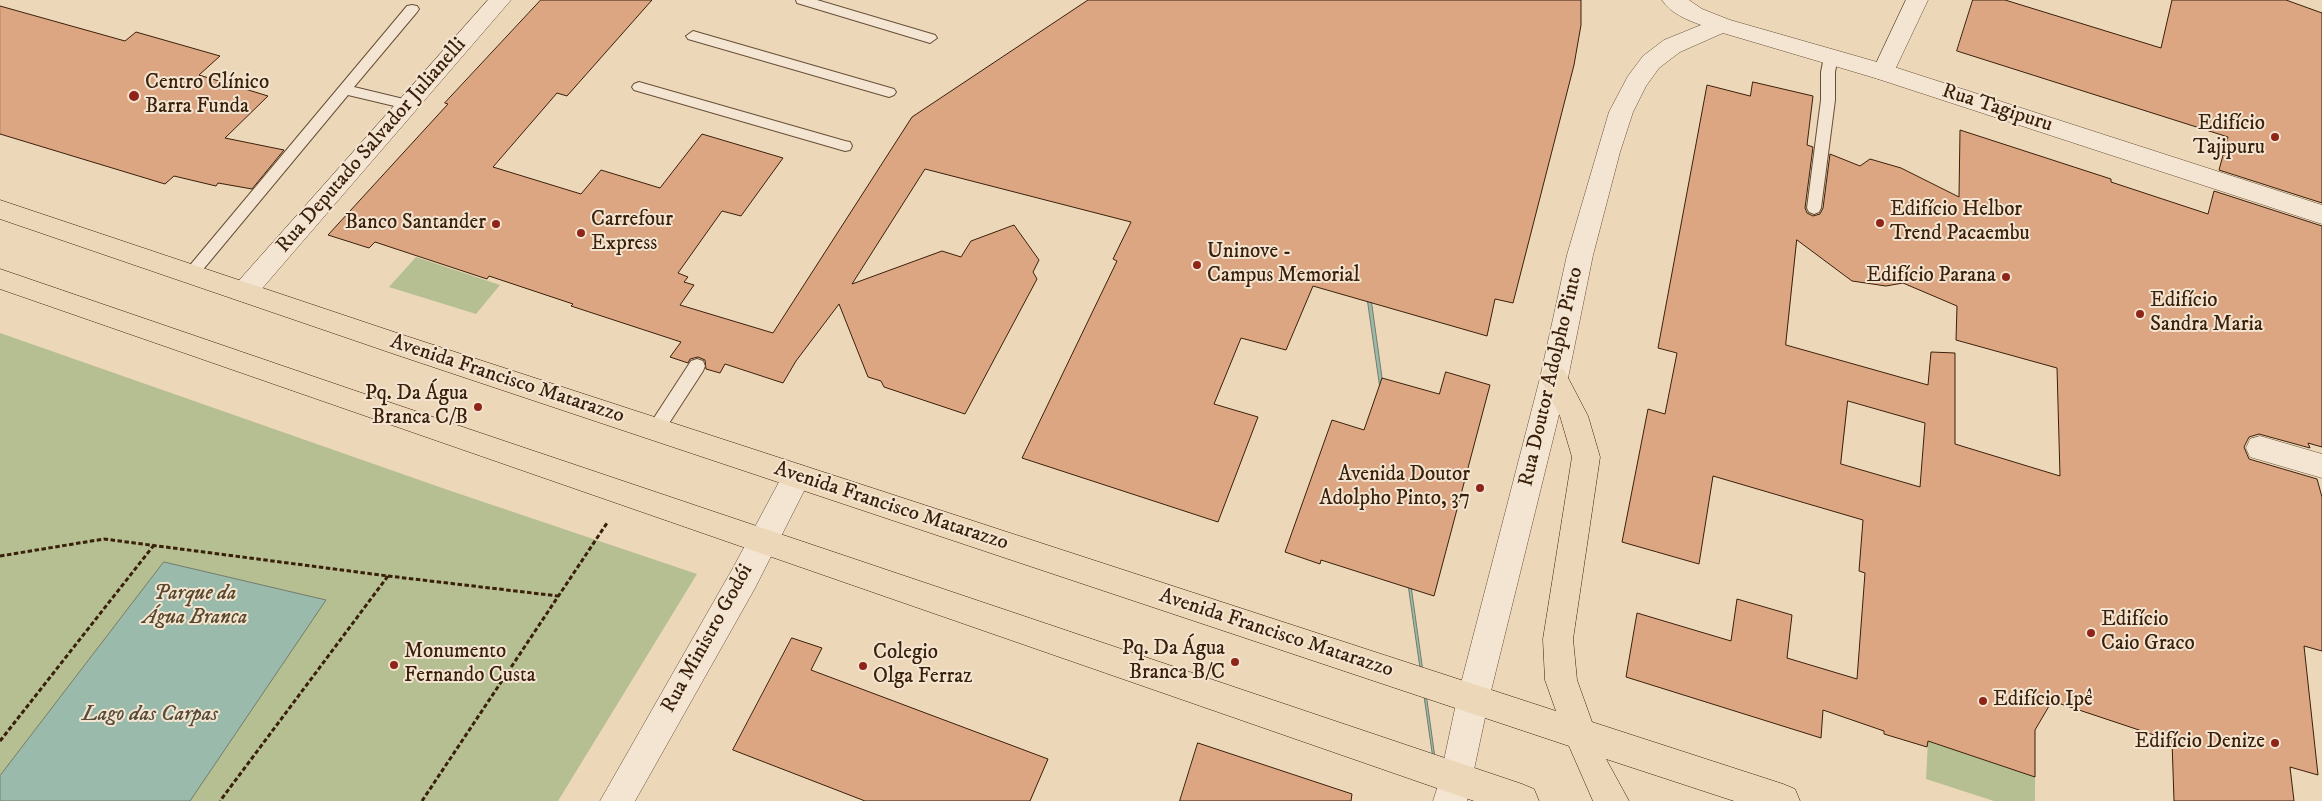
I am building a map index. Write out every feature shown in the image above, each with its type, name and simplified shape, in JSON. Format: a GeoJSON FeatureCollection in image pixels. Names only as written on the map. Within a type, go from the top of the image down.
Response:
{"type":"FeatureCollection","features":[{"type":"Feature","properties":{"kind":"main road","name":"Avenida Francisco Matarazzo"},"geometry":{"type":"LineString","coordinates":[[0,209],[797,476],[1784,801]]}},
{"type":"Feature","properties":{"kind":"main road"},"geometry":{"type":"LineString","coordinates":[[0,279],[762,542],[1453,790],[1522,801]]}},
{"type":"Feature","properties":{"kind":"main road"},"geometry":{"type":"LineString","coordinates":[[1554,378],[1582,432],[1586,457],[1558,638],[1561,680],[1598,778],[1612,801]]}},
{"type":"Feature","properties":{"kind":"street","name":"Rua Deputado Salvador Julianelli"},"geometry":{"type":"LineString","coordinates":[[244,292],[500,0]]}},
{"type":"Feature","properties":{"kind":"street","name":"Rua Tagipuru"},"geometry":{"type":"LineString","coordinates":[[1674,0],[1694,14],[1722,25],[1883,72],[2322,215]]}},
{"type":"Feature","properties":{"kind":"street"},"geometry":{"type":"LineString","coordinates":[[1883,72],[1918,0]]}},
{"type":"Feature","properties":{"kind":"street","name":"Rua Doutor Adolpho Pinto"},"geometry":{"type":"LineString","coordinates":[[1453,790],[1473,699],[1554,378],[1580,255],[1608,152],[1636,82],[1650,62],[1665,51],[1696,34],[1722,25]]}},
{"type":"Feature","properties":{"kind":"street"},"geometry":{"type":"LineString","coordinates":[[2260,448],[2322,466]]}},
{"type":"Feature","properties":{"kind":"street","name":"Rua Ministro Godói"},"geometry":{"type":"LineString","coordinates":[[617,801],[744,578],[797,476]]}},
{"type":"Feature","properties":{"kind":"lane"},"geometry":{"type":"LineString","coordinates":[[802,0],[930,38]]}},
{"type":"Feature","properties":{"kind":"lane"},"geometry":{"type":"LineString","coordinates":[[191,274],[345,90],[413,3]]}},
{"type":"Feature","properties":{"kind":"lane"},"geometry":{"type":"LineString","coordinates":[[693,36],[889,92]]}},
{"type":"Feature","properties":{"kind":"lane"},"geometry":{"type":"LineString","coordinates":[[1814,208],[1828,100],[1828,72],[1831,57]]}},
{"type":"Feature","properties":{"kind":"lane"},"geometry":{"type":"LineString","coordinates":[[639,87],[845,146]]}},
{"type":"Feature","properties":{"kind":"lane"},"geometry":{"type":"LineString","coordinates":[[345,90],[407,104]]}},
{"type":"Feature","properties":{"kind":"lane"},"geometry":{"type":"LineString","coordinates":[[656,429],[698,366]]}},
{"type":"Feature","properties":{"kind":"path"},"geometry":{"type":"LineString","coordinates":[[422,801],[607,523]]}},
{"type":"Feature","properties":{"kind":"path"},"geometry":{"type":"LineString","coordinates":[[0,556],[104,539],[558,596]]}},
{"type":"Feature","properties":{"kind":"path"},"geometry":{"type":"LineString","coordinates":[[0,741],[154,545]]}},
{"type":"Feature","properties":{"kind":"path"},"geometry":{"type":"LineString","coordinates":[[220,801],[388,576]]}},
{"type":"Feature","properties":{"kind":"green space"},"geometry":{"type":"Polygon","coordinates":[[[416,257],[500,285],[476,314],[389,287],[416,257]]]}},
{"type":"Feature","properties":{"kind":"green space","name":"Parque da Água Branca"},"geometry":{"type":"Polygon","coordinates":[[[0,333],[448,490],[697,574],[558,801],[0,801],[0,333]]]}},
{"type":"Feature","properties":{"kind":"green space"},"geometry":{"type":"Polygon","coordinates":[[[1928,741],[2035,777],[2035,801],[1994,801],[1926,779],[1928,741]]]}},
{"type":"Feature","properties":{"kind":"water"},"geometry":{"type":"Polygon","coordinates":[[[1356,191],[1441,801],[1439,801],[1352,193],[1356,191]]]}},
{"type":"Feature","properties":{"kind":"water","name":"Lago das Carpas"},"geometry":{"type":"Polygon","coordinates":[[[164,562],[326,600],[190,801],[0,801],[0,776],[164,562]]]}},
{"type":"Feature","properties":{"kind":"building"},"geometry":{"type":"Polygon","coordinates":[[[541,0],[652,0],[567,96],[557,93],[493,167],[581,194],[601,170],[660,188],[702,134],[783,158],[741,216],[722,211],[678,273],[688,277],[684,282],[694,285],[680,305],[773,333],[912,117],[1088,0],[1581,0],[1581,25],[1574,65],[1513,303],[1495,299],[1487,336],[1313,286],[1286,350],[1241,338],[1214,404],[1258,417],[1218,522],[1022,458],[1117,261],[1113,259],[1131,222],[925,169],[852,284],[942,251],[961,257],[971,241],[1014,225],[1039,260],[1033,272],[1037,279],[965,414],[884,387],[881,381],[868,377],[839,304],[796,361],[783,383],[725,364],[720,373],[706,369],[705,360],[698,357],[690,359],[688,363],[670,357],[681,342],[571,306],[573,304],[489,276],[487,279],[375,242],[369,248],[328,235],[448,104],[445,103],[541,0]]]}},
{"type":"Feature","properties":{"kind":"building"},"geometry":{"type":"Polygon","coordinates":[[[1973,0],[2005,0],[2161,48],[2172,0],[2286,0],[2322,13],[2322,203],[2219,170],[2228,137],[1957,51],[1973,0]]]}},
{"type":"Feature","properties":{"kind":"building","name":"Centro Clínico Barra Funda"},"geometry":{"type":"Polygon","coordinates":[[[0,6],[125,41],[136,32],[220,56],[199,75],[268,96],[225,138],[284,150],[252,189],[218,183],[216,186],[174,176],[165,184],[0,134],[0,6]]]}},
{"type":"Feature","properties":{"kind":"building"},"geometry":{"type":"Polygon","coordinates":[[[1753,82],[1813,96],[1807,145],[1813,147],[1805,208],[1807,213],[1813,216],[1820,214],[1823,208],[1830,154],[1860,166],[1870,159],[1901,168],[1959,197],[1960,130],[2111,179],[2111,182],[2208,214],[2214,191],[2322,226],[2322,447],[2308,443],[2310,448],[2259,434],[2249,437],[2244,447],[2249,459],[2317,479],[2322,497],[2322,651],[2304,646],[2318,775],[2290,767],[2294,801],[2174,801],[2172,741],[2052,701],[2035,730],[2035,777],[1928,741],[1927,747],[1884,734],[1884,731],[1823,710],[1821,738],[1626,677],[1637,613],[1731,641],[1737,599],[1792,615],[1787,658],[1857,679],[1865,573],[1859,571],[1863,520],[1713,476],[1699,564],[1622,542],[1648,409],[1665,414],[1677,353],[1658,348],[1707,85],[1750,96],[1753,82]],[[1797,240],[1786,345],[1928,385],[1931,352],[1955,353],[1955,444],[2060,476],[2057,368],[1956,340],[1957,306],[1903,283],[1886,286],[1852,281],[1797,240]],[[1848,401],[1841,464],[1920,487],[1925,423],[1848,401]]]}},
{"type":"Feature","properties":{"kind":"building"},"geometry":{"type":"Polygon","coordinates":[[[1446,372],[1490,385],[1434,596],[1321,560],[1320,564],[1285,552],[1332,420],[1364,430],[1382,378],[1439,394],[1446,372]]]}},
{"type":"Feature","properties":{"kind":"building"},"geometry":{"type":"Polygon","coordinates":[[[792,638],[822,648],[811,670],[1048,759],[1030,801],[865,801],[733,750],[792,638]]]}},
{"type":"Feature","properties":{"kind":"building"},"geometry":{"type":"Polygon","coordinates":[[[1198,743],[1352,794],[1351,801],[1180,801],[1198,743]]]}},
{"type":"Feature","properties":{"kind":"place","name":"Centro Clínico Barra Funda"},"geometry":{"type":"Point","coordinates":[134,96]}},
{"type":"Feature","properties":{"kind":"place","name":"Edifício Tajipuru"},"geometry":{"type":"Point","coordinates":[2275,137]}},
{"type":"Feature","properties":{"kind":"place","name":"Edifício Helbor Trend Pacaembu"},"geometry":{"type":"Point","coordinates":[1880,223]}},
{"type":"Feature","properties":{"kind":"place","name":"Banco Santander"},"geometry":{"type":"Point","coordinates":[496,224]}},
{"type":"Feature","properties":{"kind":"place","name":"Carrefour Express"},"geometry":{"type":"Point","coordinates":[581,233]}},
{"type":"Feature","properties":{"kind":"place","name":"Uninove - Campus Memorial"},"geometry":{"type":"Point","coordinates":[1197,265]}},
{"type":"Feature","properties":{"kind":"place","name":"Edifício Parana"},"geometry":{"type":"Point","coordinates":[2006,277]}},
{"type":"Feature","properties":{"kind":"place","name":"Edifício Sandra Maria"},"geometry":{"type":"Point","coordinates":[2140,314]}},
{"type":"Feature","properties":{"kind":"place","name":"Pq. Da Água Branca C/B"},"geometry":{"type":"Point","coordinates":[478,407]}},
{"type":"Feature","properties":{"kind":"place","name":"Avenida Doutor Adolpho Pinto, 37"},"geometry":{"type":"Point","coordinates":[1480,488]}},
{"type":"Feature","properties":{"kind":"place","name":"Edifício Caio Graco"},"geometry":{"type":"Point","coordinates":[2091,633]}},
{"type":"Feature","properties":{"kind":"place","name":"Pq. Da Água Branca B/C"},"geometry":{"type":"Point","coordinates":[1235,662]}},
{"type":"Feature","properties":{"kind":"place","name":"Monumento Fernando Custa"},"geometry":{"type":"Point","coordinates":[394,665]}},
{"type":"Feature","properties":{"kind":"place","name":"Colegio Olga Ferraz"},"geometry":{"type":"Point","coordinates":[863,666]}},
{"type":"Feature","properties":{"kind":"place","name":"Edifício Ipê"},"geometry":{"type":"Point","coordinates":[1983,701]}},
{"type":"Feature","properties":{"kind":"place","name":"Edifício Denize"},"geometry":{"type":"Point","coordinates":[2275,743]}}]}
